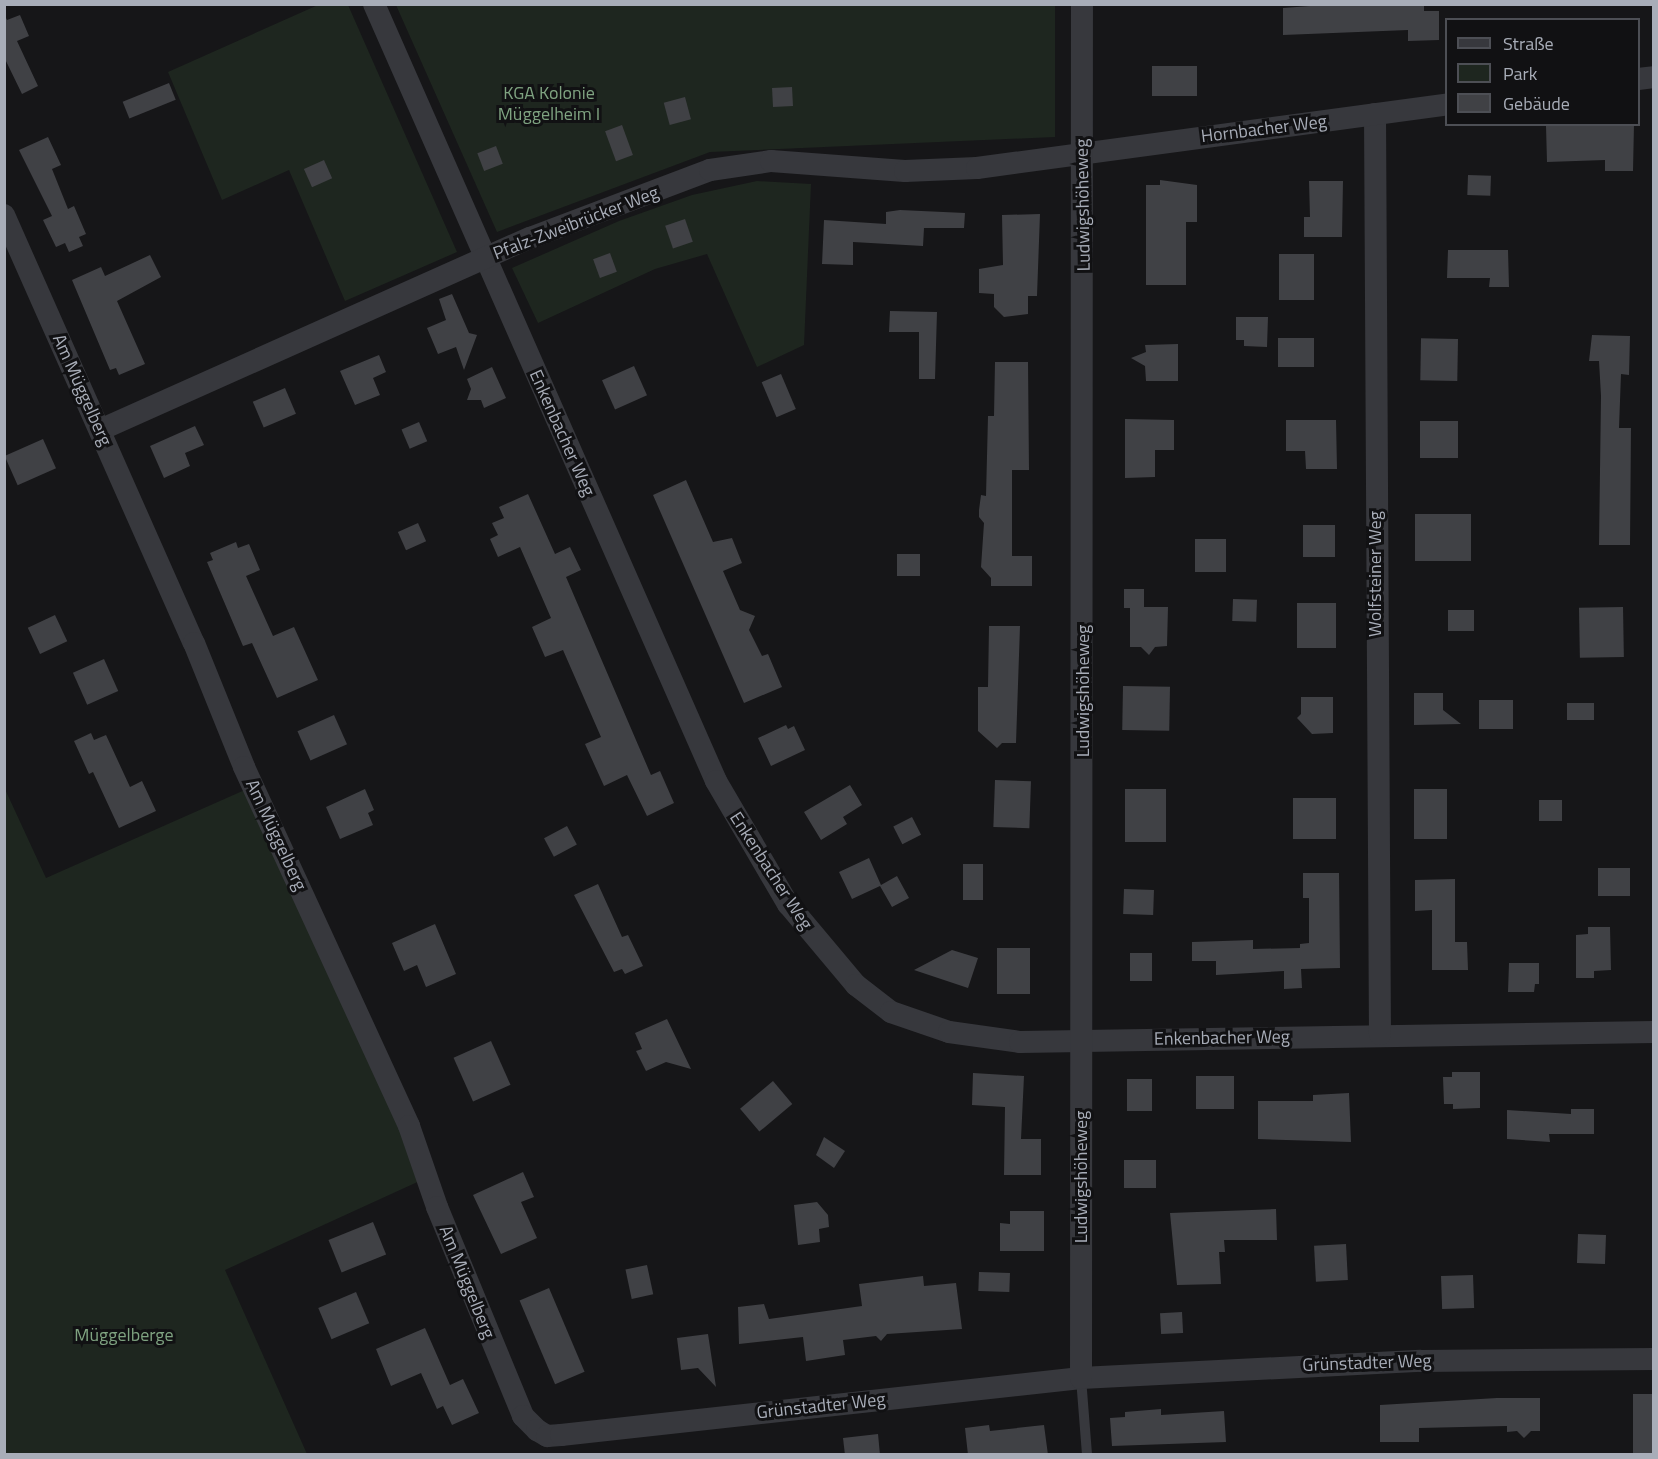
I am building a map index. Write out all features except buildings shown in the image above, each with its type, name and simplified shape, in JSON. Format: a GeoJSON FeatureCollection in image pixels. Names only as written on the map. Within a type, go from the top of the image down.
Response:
{"type":"FeatureCollection","features":[{"type":"Feature","properties":{"kind":"street","name":"Enkenbacher Weg"},"geometry":{"type":"LineString","coordinates":[[374,4],[716,781],[788,904],[856,986],[891,1012],[949,1032],[1020,1042],[1380,1034],[1653,1032]]}},
{"type":"Feature","properties":{"kind":"street","name":"Ludwigshöheweg"},"geometry":{"type":"LineString","coordinates":[[1081,1378],[1082,4]]}},
{"type":"Feature","properties":{"kind":"street","name":"Hornbacher Weg"},"geometry":{"type":"LineString","coordinates":[[1082,153],[1445,105]]}},
{"type":"Feature","properties":{"kind":"street","name":"Wolfsteiner Weg"},"geometry":{"type":"LineString","coordinates":[[1375,114],[1380,1034]]}},
{"type":"Feature","properties":{"kind":"street","name":"Pfalz-Zweibrücker Weg"},"geometry":{"type":"LineString","coordinates":[[100,430],[485,258],[710,170],[743,163],[771,161],[943,171],[1082,153]]}},
{"type":"Feature","properties":{"kind":"street","name":"Am Müggelberg"},"geometry":{"type":"LineString","coordinates":[[4,215],[100,430],[244,767],[409,1126],[437,1207],[523,1416],[547,1436],[561,1435]]}},
{"type":"Feature","properties":{"kind":"street","name":"Grünstadter Weg"},"geometry":{"type":"LineString","coordinates":[[561,1435],[1081,1378],[1412,1361],[1653,1359]]}},
{"type":"Feature","properties":{"kind":"lane"},"geometry":{"type":"LineString","coordinates":[[1081,1378],[1087,1455]]}},
{"type":"Feature","properties":{"kind":"green space"},"geometry":{"type":"Polygon","coordinates":[[[318,5],[348,5],[457,252],[345,301],[289,170],[222,200],[168,72],[318,5]]]}},
{"type":"Feature","properties":{"kind":"green space","name":"KGA Kolonie Müggelheim I"},"geometry":{"type":"Polygon","coordinates":[[[396,5],[1055,5],[1055,137],[710,152],[497,232],[396,5]]]}},
{"type":"Feature","properties":{"kind":"green space"},"geometry":{"type":"Polygon","coordinates":[[[757,181],[811,184],[804,345],[757,367],[707,254],[655,269],[538,323],[512,268],[619,221],[692,195],[757,181]]]}},
{"type":"Feature","properties":{"kind":"green space","name":"Müggelberge"},"geometry":{"type":"Polygon","coordinates":[[[4,787],[46,878],[247,789],[424,1179],[225,1270],[307,1454],[5,1454],[4,787]]]}}]}
